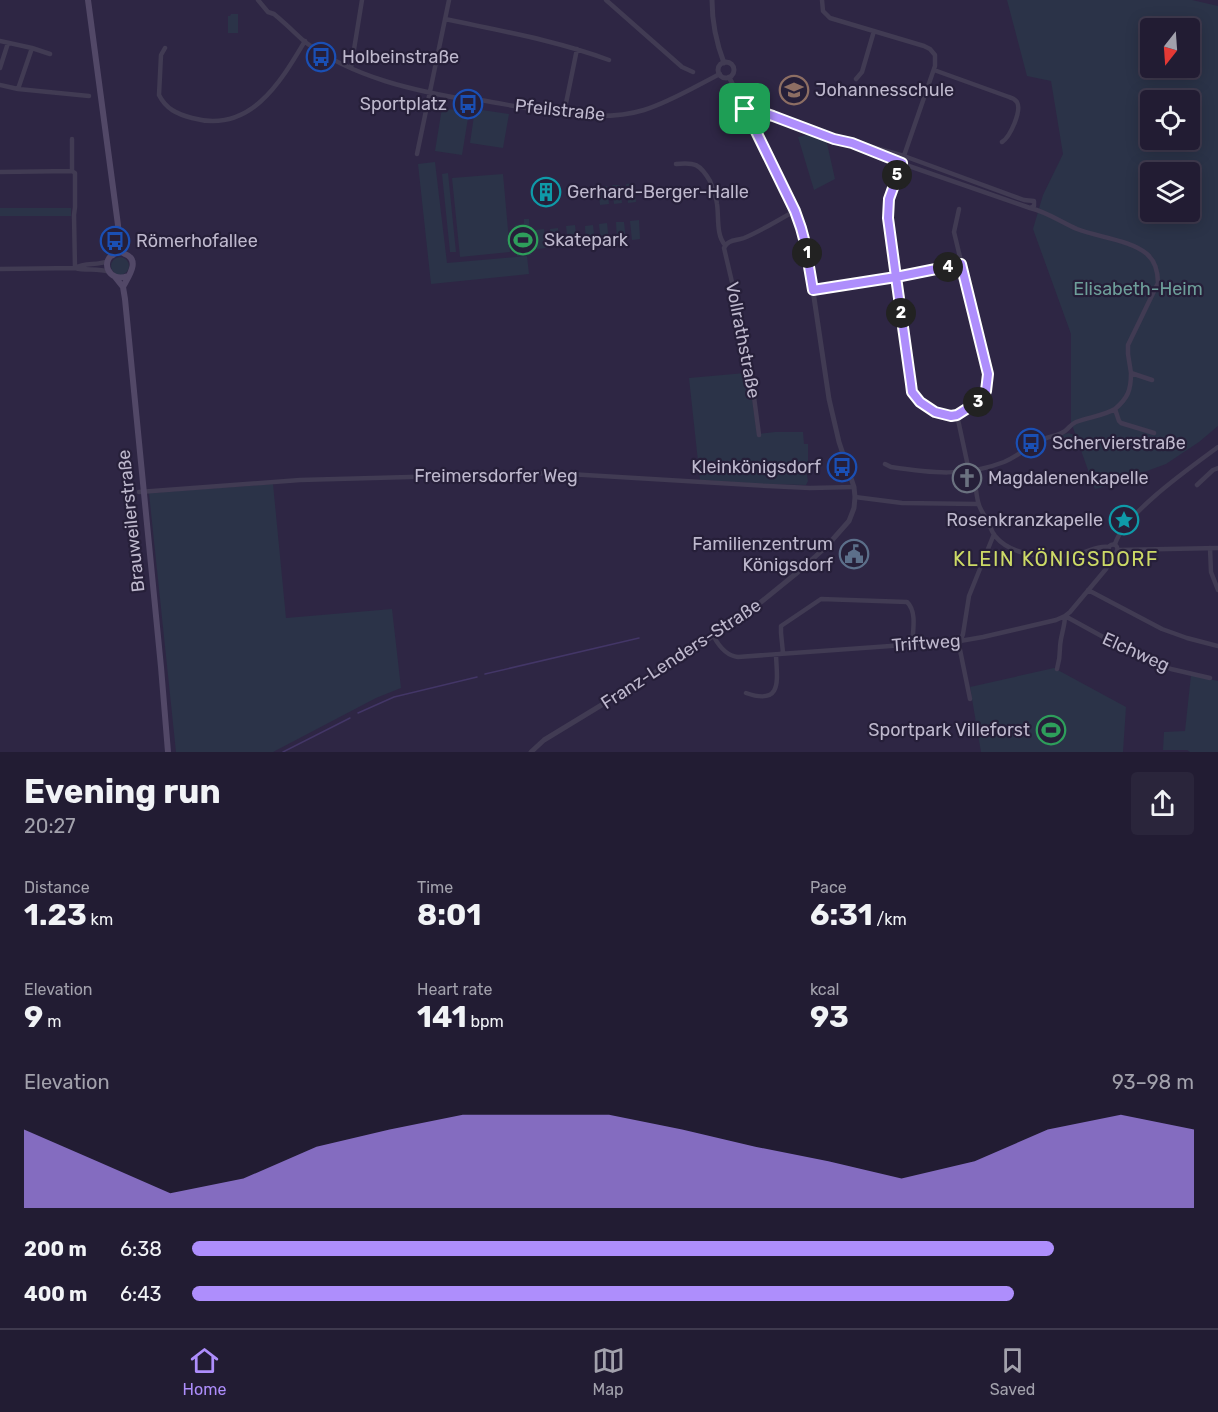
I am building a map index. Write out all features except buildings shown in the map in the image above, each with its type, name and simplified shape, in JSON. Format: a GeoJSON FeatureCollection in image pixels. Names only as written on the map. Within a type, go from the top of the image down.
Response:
{"type":"FeatureCollection","features":[{"type":"Feature","properties":{"kind":"main road"},"geometry":{"type":"LineString","coordinates":[[88,0],[114,189],[119,243],[133,265],[123,287]]}},
{"type":"Feature","properties":{"kind":"main road"},"geometry":{"type":"LineString","coordinates":[[109,272],[108,261],[119,243]]}},
{"type":"Feature","properties":{"kind":"main road"},"geometry":{"type":"LineString","coordinates":[[113,255],[125,253]]}},
{"type":"Feature","properties":{"kind":"main road","name":"Brauweilerstraße"},"geometry":{"type":"LineString","coordinates":[[109,272],[123,287],[168,752]]}},
{"type":"Feature","properties":{"kind":"main road"},"geometry":{"type":"LineString","coordinates":[[116,277],[128,276]]}},
{"type":"Feature","properties":{"kind":"street","name":"Pfeilstraße"},"geometry":{"type":"LineString","coordinates":[[258,0],[268,12],[274,14],[305,41],[351,68],[394,84],[474,101],[564,113],[609,116],[642,111],[658,105],[720,74]]}},
{"type":"Feature","properties":{"kind":"street"},"geometry":{"type":"LineString","coordinates":[[351,68],[362,0]]}},
{"type":"Feature","properties":{"kind":"street"},"geometry":{"type":"LineString","coordinates":[[417,154],[449,0]]}},
{"type":"Feature","properties":{"kind":"street"},"geometry":{"type":"LineString","coordinates":[[606,0],[682,67],[693,72]]}},
{"type":"Feature","properties":{"kind":"street"},"geometry":{"type":"LineString","coordinates":[[712,0],[715,36],[724,63]]}},
{"type":"Feature","properties":{"kind":"street"},"geometry":{"type":"LineString","coordinates":[[822,0],[823,12],[830,18],[930,49],[936,58],[934,70],[889,199],[888,218],[912,392],[920,402],[946,416],[957,415],[982,399],[986,391],[988,374],[954,232],[959,209]]}},
{"type":"Feature","properties":{"kind":"street"},"geometry":{"type":"LineString","coordinates":[[445,19],[540,39],[609,60]]}},
{"type":"Feature","properties":{"kind":"street"},"geometry":{"type":"LineString","coordinates":[[856,79],[862,72],[874,32]]}},
{"type":"Feature","properties":{"kind":"street"},"geometry":{"type":"LineString","coordinates":[[0,41],[50,54]]}},
{"type":"Feature","properties":{"kind":"street"},"geometry":{"type":"LineString","coordinates":[[165,48],[161,55],[159,95],[162,100],[166,106],[182,115],[212,121],[238,116],[250,111],[262,101],[277,84],[305,41]]}},
{"type":"Feature","properties":{"kind":"street"},"geometry":{"type":"LineString","coordinates":[[0,68],[8,43]]}},
{"type":"Feature","properties":{"kind":"street"},"geometry":{"type":"LineString","coordinates":[[18,89],[32,48]]}},
{"type":"Feature","properties":{"kind":"street"},"geometry":{"type":"LineString","coordinates":[[564,113],[577,49]]}},
{"type":"Feature","properties":{"kind":"street"},"geometry":{"type":"LineString","coordinates":[[724,63],[729,63],[734,69],[733,74],[725,78],[720,74],[719,67],[724,63]]}},
{"type":"Feature","properties":{"kind":"street"},"geometry":{"type":"LineString","coordinates":[[934,70],[1016,100],[1018,112],[1009,138],[1002,142]]}},
{"type":"Feature","properties":{"kind":"street","name":"Franz-Lenders-Straße"},"geometry":{"type":"LineString","coordinates":[[531,752],[544,740],[714,637],[770,596],[826,547],[849,521],[855,508],[854,488],[832,413],[801,228],[795,211],[729,77]]}},
{"type":"Feature","properties":{"kind":"street"},"geometry":{"type":"LineString","coordinates":[[0,85],[88,96]]}},
{"type":"Feature","properties":{"kind":"street"},"geometry":{"type":"LineString","coordinates":[[745,109],[749,108],[834,139],[904,156],[1024,200],[1032,200],[1035,204],[1030,208]]}},
{"type":"Feature","properties":{"kind":"street"},"geometry":{"type":"LineString","coordinates":[[72,139],[72,171],[75,176],[75,268]]}},
{"type":"Feature","properties":{"kind":"street"},"geometry":{"type":"LineString","coordinates":[[852,143],[902,163],[1047,213],[1075,228],[1134,247],[1152,259],[1158,275],[1158,283],[1128,345],[1131,387],[1122,403],[1115,409],[1098,417],[1072,424],[1065,431],[1045,438],[1005,462],[975,470],[932,473],[891,467],[885,464]]}},
{"type":"Feature","properties":{"kind":"street","name":"Vollrathstraße"},"geometry":{"type":"LineString","coordinates":[[676,164],[699,165],[714,190],[721,238],[725,245],[724,251],[739,312],[759,435]]}},
{"type":"Feature","properties":{"kind":"street"},"geometry":{"type":"LineString","coordinates":[[0,172],[72,171]]}},
{"type":"Feature","properties":{"kind":"street"},"geometry":{"type":"LineString","coordinates":[[725,245],[730,241],[745,238],[795,211]]}},
{"type":"Feature","properties":{"kind":"street"},"geometry":{"type":"LineString","coordinates":[[75,268],[81,264],[100,264],[108,261]]}},
{"type":"Feature","properties":{"kind":"street"},"geometry":{"type":"LineString","coordinates":[[813,290],[961,264]]}},
{"type":"Feature","properties":{"kind":"street"},"geometry":{"type":"LineString","coordinates":[[0,269],[75,268],[109,272]]}},
{"type":"Feature","properties":{"kind":"street"},"geometry":{"type":"LineString","coordinates":[[1131,373],[1152,380]]}},
{"type":"Feature","properties":{"kind":"street"},"geometry":{"type":"LineString","coordinates":[[1115,409],[1122,423],[1154,433]]}},
{"type":"Feature","properties":{"kind":"street"},"geometry":{"type":"LineString","coordinates":[[957,415],[969,471]]}},
{"type":"Feature","properties":{"kind":"street"},"geometry":{"type":"LineString","coordinates":[[976,490],[978,504],[994,534],[1009,547],[1043,557],[1078,554],[1115,544],[1120,533],[1138,512],[1172,481],[1218,447]]}},
{"type":"Feature","properties":{"kind":"street"},"geometry":{"type":"LineString","coordinates":[[1197,485],[1218,468]]}},
{"type":"Feature","properties":{"kind":"street"},"geometry":{"type":"LineString","coordinates":[[975,470],[976,478]]}},
{"type":"Feature","properties":{"kind":"street","name":"Freimersdorfer Weg"},"geometry":{"type":"LineString","coordinates":[[141,491],[300,480],[552,473],[768,486],[854,488]]}},
{"type":"Feature","properties":{"kind":"street"},"geometry":{"type":"LineString","coordinates":[[855,497],[902,504],[978,504]]}},
{"type":"Feature","properties":{"kind":"street"},"geometry":{"type":"LineString","coordinates":[[970,699],[959,650],[960,641],[969,596],[994,534]]}},
{"type":"Feature","properties":{"kind":"street"},"geometry":{"type":"LineString","coordinates":[[1115,544],[1118,550]]}},
{"type":"Feature","properties":{"kind":"street"},"geometry":{"type":"LineString","coordinates":[[1057,669],[1065,616],[1106,569],[1112,553],[1109,547]]}},
{"type":"Feature","properties":{"kind":"street"},"geometry":{"type":"LineString","coordinates":[[1210,548],[1211,572],[1218,590]]}},
{"type":"Feature","properties":{"kind":"street"},"geometry":{"type":"LineString","coordinates":[[1112,553],[1118,550],[1218,548]]}},
{"type":"Feature","properties":{"kind":"street"},"geometry":{"type":"LineString","coordinates":[[1088,590],[1162,629],[1218,646]]}},
{"type":"Feature","properties":{"kind":"street"},"geometry":{"type":"LineString","coordinates":[[783,653],[781,626],[820,599],[907,602],[913,610],[912,644]]}},
{"type":"Feature","properties":{"kind":"street","name":"Triftweg"},"geometry":{"type":"LineString","coordinates":[[714,637],[721,647],[733,657],[776,655],[960,641],[1056,620],[1065,616]]}},
{"type":"Feature","properties":{"kind":"street","name":"Elchweg"},"geometry":{"type":"LineString","coordinates":[[1065,616],[1136,655],[1171,669],[1210,678]]}},
{"type":"Feature","properties":{"kind":"street"},"geometry":{"type":"LineString","coordinates":[[746,693],[762,696],[776,690],[778,683],[776,655]]}},
{"type":"Feature","properties":{"kind":"green space","name":"Elisabeth-Heim"},"geometry":{"type":"Polygon","coordinates":[[[1007,0],[1192,0],[1218,6],[1218,426],[1166,464],[1095,489],[1071,422],[1071,334],[1033,229],[1043,195],[1063,154],[1051,81],[1027,76],[1007,0]]]}},
{"type":"Feature","properties":{"kind":"green space"},"geometry":{"type":"Polygon","coordinates":[[[238,14],[238,33],[228,33],[228,16],[238,14]]]}},
{"type":"Feature","properties":{"kind":"green space"},"geometry":{"type":"Polygon","coordinates":[[[442,108],[469,112],[462,155],[435,151],[442,108]]]}},
{"type":"Feature","properties":{"kind":"green space"},"geometry":{"type":"Polygon","coordinates":[[[475,109],[509,114],[503,148],[470,143],[475,109]]]}},
{"type":"Feature","properties":{"kind":"green space"},"geometry":{"type":"Polygon","coordinates":[[[812,134],[826,139],[835,179],[814,190],[798,137],[812,134]]]}},
{"type":"Feature","properties":{"kind":"green space"},"geometry":{"type":"Polygon","coordinates":[[[435,162],[447,263],[527,256],[529,274],[431,284],[418,164],[435,162]]]}},
{"type":"Feature","properties":{"kind":"green space"},"geometry":{"type":"Polygon","coordinates":[[[448,173],[456,252],[450,252],[442,174],[448,173]]]}},
{"type":"Feature","properties":{"kind":"green space"},"geometry":{"type":"Polygon","coordinates":[[[503,174],[510,252],[460,257],[452,178],[503,174]]]}},
{"type":"Feature","properties":{"kind":"green space"},"geometry":{"type":"Polygon","coordinates":[[[634,183],[636,202],[628,203],[626,184],[634,183]]]}},
{"type":"Feature","properties":{"kind":"green space"},"geometry":{"type":"Polygon","coordinates":[[[612,185],[620,185],[622,203],[614,204],[612,185]]]}},
{"type":"Feature","properties":{"kind":"green space"},"geometry":{"type":"Polygon","coordinates":[[[607,186],[609,204],[600,205],[598,187],[607,186]]]}},
{"type":"Feature","properties":{"kind":"green space"},"geometry":{"type":"Polygon","coordinates":[[[0,208],[71,208],[71,216],[0,216],[0,208]]]}},
{"type":"Feature","properties":{"kind":"green space","name":"Skatepark"},"geometry":{"type":"Polygon","coordinates":[[[524,219],[529,219],[531,255],[517,256],[515,225],[524,224],[524,219]]]}},
{"type":"Feature","properties":{"kind":"green space"},"geometry":{"type":"Polygon","coordinates":[[[639,220],[640,239],[632,240],[630,221],[639,220]]]}},
{"type":"Feature","properties":{"kind":"green space"},"geometry":{"type":"Polygon","coordinates":[[[616,222],[624,222],[626,240],[617,241],[616,222]]]}},
{"type":"Feature","properties":{"kind":"green space"},"geometry":{"type":"Polygon","coordinates":[[[607,223],[609,242],[601,243],[599,224],[607,223]]]}},
{"type":"Feature","properties":{"kind":"green space"},"geometry":{"type":"Polygon","coordinates":[[[575,225],[577,243],[568,244],[566,226],[575,225]]]}},
{"type":"Feature","properties":{"kind":"green space"},"geometry":{"type":"Polygon","coordinates":[[[593,225],[595,243],[586,244],[585,226],[593,225]]]}},
{"type":"Feature","properties":{"kind":"green space"},"geometry":{"type":"Polygon","coordinates":[[[558,228],[560,247],[551,247],[550,229],[558,228]]]}},
{"type":"Feature","properties":{"kind":"green space"},"geometry":{"type":"Polygon","coordinates":[[[544,229],[546,248],[537,249],[535,230],[544,229]]]}},
{"type":"Feature","properties":{"kind":"green space"},"geometry":{"type":"Polygon","coordinates":[[[116,257],[124,257],[129,262],[127,273],[116,275],[111,270],[111,262],[116,257]]]}},
{"type":"Feature","properties":{"kind":"green space"},"geometry":{"type":"Polygon","coordinates":[[[745,373],[749,376],[757,434],[803,432],[804,444],[808,444],[808,470],[806,470],[808,481],[806,485],[700,480],[689,378],[745,373]]]}},
{"type":"Feature","properties":{"kind":"green space"},"geometry":{"type":"Polygon","coordinates":[[[1069,433],[1074,435],[1077,445],[1059,449],[1057,436],[1069,433]]]}},
{"type":"Feature","properties":{"kind":"green space"},"geometry":{"type":"Polygon","coordinates":[[[273,484],[286,618],[392,609],[401,688],[376,698],[273,752],[176,752],[149,493],[273,484]]]}},
{"type":"Feature","properties":{"kind":"green space","name":"Sportpark Villeforst"},"geometry":{"type":"Polygon","coordinates":[[[1054,668],[1126,707],[1123,752],[981,752],[970,687],[1054,668]]]}},
{"type":"Feature","properties":{"kind":"green space"},"geometry":{"type":"Polygon","coordinates":[[[1191,675],[1218,681],[1218,752],[1163,750],[1164,732],[1185,731],[1191,675]]]}},
{"type":"Feature","properties":{"kind":"waterway"},"geometry":{"type":"LineString","coordinates":[[485,674],[639,638]]}},
{"type":"Feature","properties":{"kind":"waterway"},"geometry":{"type":"LineString","coordinates":[[358,713],[394,697],[477,677]]}},
{"type":"Feature","properties":{"kind":"waterway"},"geometry":{"type":"LineString","coordinates":[[283,752],[350,718]]}},
{"type":"Feature","properties":{"kind":"place","name":"Holbeinstraße"},"geometry":{"type":"Point","coordinates":[321,57]}},
{"type":"Feature","properties":{"kind":"place","name":"Johannesschule"},"geometry":{"type":"Point","coordinates":[794,90]}},
{"type":"Feature","properties":{"kind":"place","name":"Sportplatz"},"geometry":{"type":"Point","coordinates":[468,104]}},
{"type":"Feature","properties":{"kind":"place","name":"Gerhard-Berger-Halle"},"geometry":{"type":"Point","coordinates":[546,192]}},
{"type":"Feature","properties":{"kind":"place","name":"Skatepark"},"geometry":{"type":"Point","coordinates":[523,240]}},
{"type":"Feature","properties":{"kind":"place","name":"Römerhofallee"},"geometry":{"type":"Point","coordinates":[115,241]}},
{"type":"Feature","properties":{"kind":"place","name":"Schervierstraße"},"geometry":{"type":"Point","coordinates":[1031,443]}},
{"type":"Feature","properties":{"kind":"place","name":"Kleinkönigsdorf"},"geometry":{"type":"Point","coordinates":[842,467]}},
{"type":"Feature","properties":{"kind":"place","name":"Magdalenenkapelle"},"geometry":{"type":"Point","coordinates":[967,478]}},
{"type":"Feature","properties":{"kind":"place","name":"Rosenkranzkapelle"},"geometry":{"type":"Point","coordinates":[1124,520]}},
{"type":"Feature","properties":{"kind":"place","name":"Familienzentrum Königsdorf"},"geometry":{"type":"Point","coordinates":[854,554]}},
{"type":"Feature","properties":{"kind":"place","name":"Sportpark Villeforst"},"geometry":{"type":"Point","coordinates":[1051,730]}},
{"type":"Feature","properties":{"kind":"district","name":"KLEIN KÖNIGSDORF"},"geometry":{"type":"Point","coordinates":[1056,559]}},
{"type":"Feature","properties":{"kind":"route"},"geometry":{"type":"LineString","coordinates":[[745,109],[749,108],[834,139],[852,143],[902,163],[889,199],[888,218],[896,277],[961,264],[987,365],[988,384],[980,401],[957,415],[946,416],[920,402],[912,392],[896,277],[813,290],[808,257],[795,211],[745,109]]}}]}
